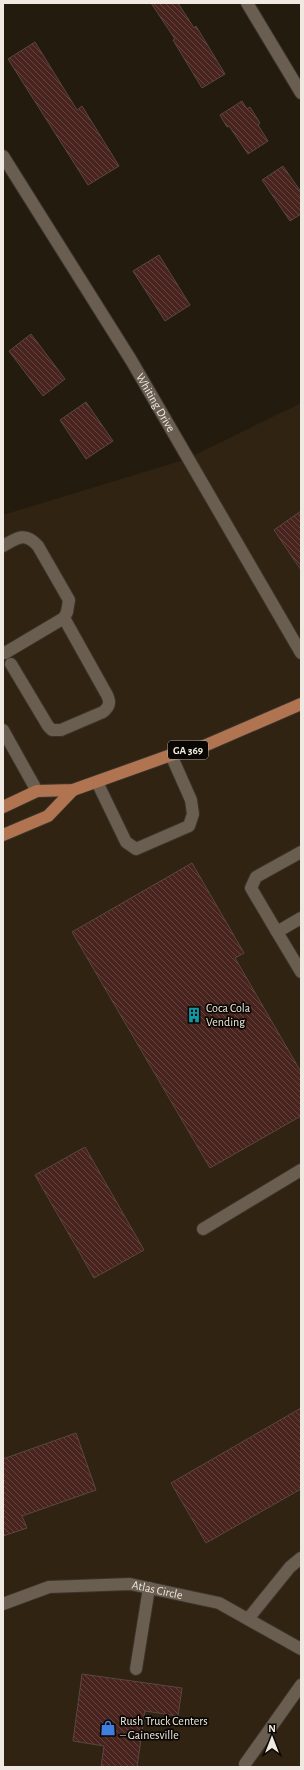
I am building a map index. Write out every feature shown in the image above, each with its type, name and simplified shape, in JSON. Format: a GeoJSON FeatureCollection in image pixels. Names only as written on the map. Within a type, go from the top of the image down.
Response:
{"type":"FeatureCollection","features":[{"type":"Feature","properties":{"kind":"main road","name":"GA 369"},"geometry":{"type":"LineString","coordinates":[[3,807],[37,791],[73,790],[171,755],[204,746],[301,704]]}},
{"type":"Feature","properties":{"kind":"main road","name":"GA 369"},"geometry":{"type":"LineString","coordinates":[[3,835],[48,816],[73,790]]}},
{"type":"Feature","properties":{"kind":"street"},"geometry":{"type":"LineString","coordinates":[[247,3],[301,93]]}},
{"type":"Feature","properties":{"kind":"street","name":"Whiting Drive"},"geometry":{"type":"LineString","coordinates":[[3,156],[130,360],[301,653]]}},
{"type":"Feature","properties":{"kind":"street"},"geometry":{"type":"LineString","coordinates":[[3,546],[16,538],[22,537],[33,540],[38,546],[69,600],[67,612],[64,618],[4,652],[7,666],[52,730],[61,730],[102,712],[109,704],[107,695],[64,618]]}},
{"type":"Feature","properties":{"kind":"street"},"geometry":{"type":"LineString","coordinates":[[3,730],[37,791]]}},
{"type":"Feature","properties":{"kind":"street"},"geometry":{"type":"LineString","coordinates":[[97,782],[126,842],[136,849],[189,826],[193,814],[191,800],[171,755]]}},
{"type":"Feature","properties":{"kind":"street"},"geometry":{"type":"LineString","coordinates":[[301,852],[256,877],[251,888],[301,972]]}},
{"type":"Feature","properties":{"kind":"street"},"geometry":{"type":"LineString","coordinates":[[277,932],[301,918]]}},
{"type":"Feature","properties":{"kind":"street"},"geometry":{"type":"LineString","coordinates":[[203,1229],[301,1170]]}},
{"type":"Feature","properties":{"kind":"street"},"geometry":{"type":"LineString","coordinates":[[248,1619],[290,1567],[301,1558]]}},
{"type":"Feature","properties":{"kind":"street","name":"Atlas Circle"},"geometry":{"type":"LineString","coordinates":[[3,1604],[49,1587],[130,1584],[219,1603],[301,1648]]}},
{"type":"Feature","properties":{"kind":"street"},"geometry":{"type":"LineString","coordinates":[[136,1669],[148,1588]]}},
{"type":"Feature","properties":{"kind":"street"},"geometry":{"type":"LineString","coordinates":[[246,1764],[301,1685]]}},
{"type":"Feature","properties":{"kind":"shaded area"},"geometry":{"type":"Polygon","coordinates":[[[301,403],[301,1767],[3,1767],[3,515],[187,459],[301,403]]]}},
{"type":"Feature","properties":{"kind":"building"},"geometry":{"type":"Polygon","coordinates":[[[151,3],[178,3],[194,28],[196,26],[225,74],[202,88],[173,40],[175,39],[151,3]]]}},
{"type":"Feature","properties":{"kind":"building"},"geometry":{"type":"Polygon","coordinates":[[[35,42],[77,110],[82,106],[119,166],[88,185],[8,59],[35,42]]]}},
{"type":"Feature","properties":{"kind":"building"},"geometry":{"type":"Polygon","coordinates":[[[242,101],[247,109],[250,107],[260,123],[258,125],[268,141],[248,154],[229,126],[227,127],[220,115],[242,101]]]}},
{"type":"Feature","properties":{"kind":"building"},"geometry":{"type":"Polygon","coordinates":[[[283,166],[301,192],[301,214],[290,221],[262,180],[283,166]]]}},
{"type":"Feature","properties":{"kind":"building"},"geometry":{"type":"Polygon","coordinates":[[[159,255],[190,305],[165,321],[133,271],[159,255]]]}},
{"type":"Feature","properties":{"kind":"building"},"geometry":{"type":"Polygon","coordinates":[[[31,334],[65,379],[43,396],[9,351],[31,334]]]}},
{"type":"Feature","properties":{"kind":"building"},"geometry":{"type":"Polygon","coordinates":[[[86,402],[113,441],[86,459],[60,420],[86,402]]]}},
{"type":"Feature","properties":{"kind":"building"},"geometry":{"type":"Polygon","coordinates":[[[301,511],[301,570],[274,530],[301,511]]]}},
{"type":"Feature","properties":{"kind":"building","name":"Coca Cola Vending"},"geometry":{"type":"Polygon","coordinates":[[[192,863],[244,953],[235,958],[301,1072],[301,1116],[210,1168],[72,932],[192,863]]]}},
{"type":"Feature","properties":{"kind":"building"},"geometry":{"type":"Polygon","coordinates":[[[85,1147],[144,1250],[94,1278],[35,1175],[85,1147]]]}},
{"type":"Feature","properties":{"kind":"building"},"geometry":{"type":"Polygon","coordinates":[[[301,1408],[301,1489],[206,1543],[171,1483],[301,1408]]]}},
{"type":"Feature","properties":{"kind":"building"},"geometry":{"type":"Polygon","coordinates":[[[76,1433],[96,1490],[22,1516],[27,1528],[3,1536],[3,1459],[76,1433]]]}},
{"type":"Feature","properties":{"kind":"building","name":"Rush Truck Centers – Gainesville"},"geometry":{"type":"Polygon","coordinates":[[[82,1674],[182,1688],[178,1716],[145,1711],[137,1767],[101,1767],[104,1746],[73,1741],[82,1674]]]}},
{"type":"Feature","properties":{"kind":"place","name":"Coca Cola Vending"},"geometry":{"type":"Point","coordinates":[194,1015]}},
{"type":"Feature","properties":{"kind":"place","name":"Rush Truck Centers – Gainesville"},"geometry":{"type":"Point","coordinates":[108,1728]}}]}
